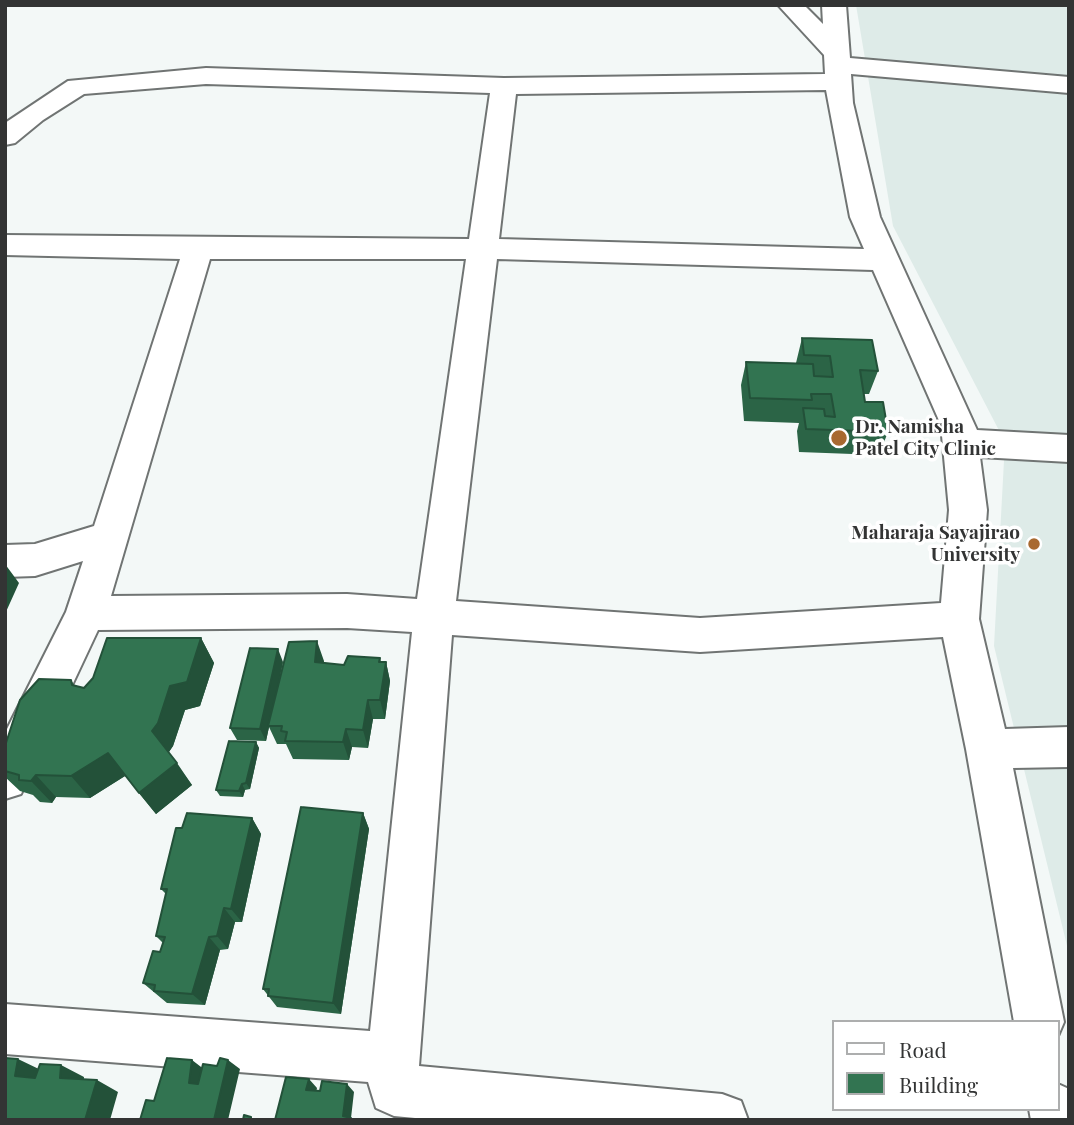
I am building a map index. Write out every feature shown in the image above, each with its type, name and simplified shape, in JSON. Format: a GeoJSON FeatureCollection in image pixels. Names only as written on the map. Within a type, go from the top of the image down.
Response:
{"type":"FeatureCollection","features":[{"type":"Feature","properties":{"kind":"street"},"geometry":{"type":"LineString","coordinates":[[790,5],[838,67]]}},
{"type":"Feature","properties":{"kind":"street"},"geometry":{"type":"LineString","coordinates":[[834,5],[840,103],[865,217],[959,425],[968,510],[959,619],[988,749],[1039,1020]]}},
{"type":"Feature","properties":{"kind":"street"},"geometry":{"type":"LineString","coordinates":[[5,138],[33,114],[77,88],[206,76],[504,86],[838,67],[1069,85]]}},
{"type":"Feature","properties":{"kind":"street"},"geometry":{"type":"LineString","coordinates":[[504,86],[434,617],[393,1058],[394,1090],[722,1120]]}},
{"type":"Feature","properties":{"kind":"street"},"geometry":{"type":"LineString","coordinates":[[5,246],[482,249],[885,260]]}},
{"type":"Feature","properties":{"kind":"street"},"geometry":{"type":"LineString","coordinates":[[5,779],[86,612],[198,249]]}},
{"type":"Feature","properties":{"kind":"street"},"geometry":{"type":"LineString","coordinates":[[961,442],[1069,449]]}},
{"type":"Feature","properties":{"kind":"street"},"geometry":{"type":"LineString","coordinates":[[5,561],[35,560],[109,537]]}},
{"type":"Feature","properties":{"kind":"street"},"geometry":{"type":"LineString","coordinates":[[86,612],[347,611],[700,635],[959,619]]}},
{"type":"Feature","properties":{"kind":"street"},"geometry":{"type":"LineString","coordinates":[[988,749],[1069,747]]}},
{"type":"Feature","properties":{"kind":"street"},"geometry":{"type":"LineString","coordinates":[[5,1029],[393,1058]]}},
{"type":"Feature","properties":{"kind":"shaded area","name":"Maharaja Sayajirao University"},"geometry":{"type":"Polygon","coordinates":[[[856,5],[1069,5],[1069,954],[994,646],[1005,442],[893,226],[856,5]]]}},
{"type":"Feature","properties":{"kind":"building"},"geometry":{"type":"Polygon","coordinates":[[[802,338],[872,340],[878,371],[860,370],[865,402],[883,402],[888,432],[806,429],[803,408],[824,409],[825,416],[835,417],[831,394],[811,394],[812,400],[750,398],[746,362],[813,364],[814,376],[833,377],[830,356],[804,355],[802,338]]]}},
{"type":"Feature","properties":{"kind":"building"},"geometry":{"type":"Polygon","coordinates":[[[107,638],[201,638],[187,682],[170,686],[158,723],[152,731],[177,763],[139,793],[108,753],[71,776],[36,775],[31,781],[19,780],[19,775],[5,771],[5,746],[20,700],[39,679],[71,680],[72,685],[84,688],[93,678],[107,638]]]}},
{"type":"Feature","properties":{"kind":"building"},"geometry":{"type":"Polygon","coordinates":[[[317,641],[315,662],[344,665],[348,656],[380,658],[379,662],[386,662],[380,700],[368,700],[363,730],[346,729],[343,742],[285,741],[287,732],[281,731],[282,726],[268,726],[289,642],[317,641]]]}},
{"type":"Feature","properties":{"kind":"building"},"geometry":{"type":"Polygon","coordinates":[[[250,648],[278,649],[260,729],[230,728],[250,648]]]}},
{"type":"Feature","properties":{"kind":"building"},"geometry":{"type":"Polygon","coordinates":[[[229,741],[256,742],[246,783],[242,784],[239,791],[216,790],[229,741]]]}},
{"type":"Feature","properties":{"kind":"building"},"geometry":{"type":"Polygon","coordinates":[[[301,807],[363,813],[333,1003],[268,996],[269,989],[263,989],[301,807]]]}},
{"type":"Feature","properties":{"kind":"building"},"geometry":{"type":"Polygon","coordinates":[[[187,813],[252,818],[231,909],[224,908],[217,936],[209,937],[192,994],[154,991],[155,985],[143,983],[153,951],[160,952],[165,937],[156,936],[167,889],[161,889],[176,828],[182,828],[187,813]]]}},
{"type":"Feature","properties":{"kind":"building"},"geometry":{"type":"Polygon","coordinates":[[[5,1058],[18,1059],[15,1076],[35,1078],[40,1064],[61,1065],[60,1078],[97,1080],[85,1120],[5,1120],[5,1058]]]}},
{"type":"Feature","properties":{"kind":"building"},"geometry":{"type":"Polygon","coordinates":[[[167,1058],[192,1060],[189,1083],[198,1084],[203,1064],[217,1066],[220,1058],[228,1060],[214,1120],[140,1120],[146,1100],[154,1101],[167,1058]]]}},
{"type":"Feature","properties":{"kind":"building"},"geometry":{"type":"Polygon","coordinates":[[[286,1077],[309,1079],[306,1090],[320,1091],[322,1081],[347,1084],[343,1116],[351,1118],[350,1120],[275,1120],[286,1077]]]}},
{"type":"Feature","properties":{"kind":"place","name":"Dr. Namisha Patel City Clinic"},"geometry":{"type":"Point","coordinates":[839,438]}},
{"type":"Feature","properties":{"kind":"place","name":"Maharaja Sayajirao University"},"geometry":{"type":"Point","coordinates":[1034,544]}}]}
